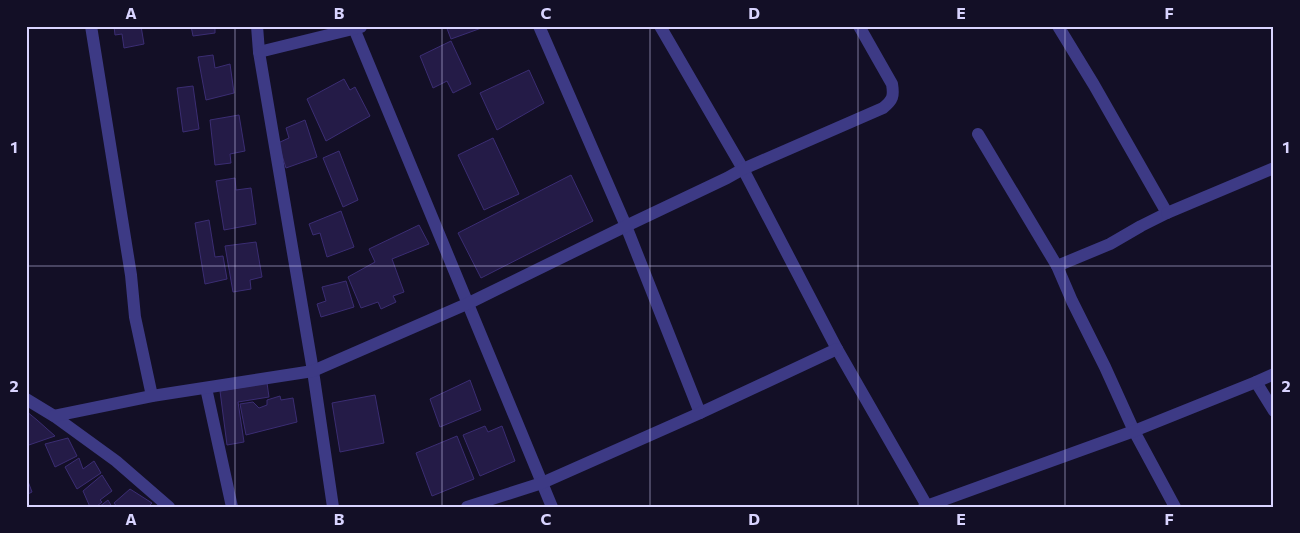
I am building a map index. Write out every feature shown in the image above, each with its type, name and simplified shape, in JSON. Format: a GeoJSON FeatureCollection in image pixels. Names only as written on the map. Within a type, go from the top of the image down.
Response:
{"type":"FeatureCollection","features":[{"type":"Feature","properties":{"kind":"street"},"geometry":{"type":"LineString","coordinates":[[91,26],[131,275],[135,317],[152,396]]}},
{"type":"Feature","properties":{"kind":"street"},"geometry":{"type":"LineString","coordinates":[[257,26],[259,52],[313,371],[333,507]]}},
{"type":"Feature","properties":{"kind":"street"},"geometry":{"type":"LineString","coordinates":[[539,26],[626,226],[700,413]]}},
{"type":"Feature","properties":{"kind":"street"},"geometry":{"type":"LineString","coordinates":[[660,26],[743,169],[837,349],[926,506],[954,502],[1274,374]]}},
{"type":"Feature","properties":{"kind":"street"},"geometry":{"type":"LineString","coordinates":[[54,416],[152,396],[313,371],[469,303],[743,169],[883,108],[892,99],[892,84],[858,26]]}},
{"type":"Feature","properties":{"kind":"street"},"geometry":{"type":"LineString","coordinates":[[1058,26],[1094,85],[1167,214]]}},
{"type":"Feature","properties":{"kind":"street"},"geometry":{"type":"LineString","coordinates":[[259,52],[357,27],[552,507]]}},
{"type":"Feature","properties":{"kind":"street"},"geometry":{"type":"LineString","coordinates":[[978,134],[1057,266],[1134,431],[1175,507]]}},
{"type":"Feature","properties":{"kind":"street"},"geometry":{"type":"LineString","coordinates":[[1057,266],[1110,244],[1167,214],[1274,168]]}},
{"type":"Feature","properties":{"kind":"street"},"geometry":{"type":"LineString","coordinates":[[467,507],[542,483],[700,413],[837,349]]}},
{"type":"Feature","properties":{"kind":"street"},"geometry":{"type":"LineString","coordinates":[[1256,382],[1274,411]]}},
{"type":"Feature","properties":{"kind":"street"},"geometry":{"type":"LineString","coordinates":[[206,388],[232,507]]}},
{"type":"Feature","properties":{"kind":"street"},"geometry":{"type":"LineString","coordinates":[[26,399],[54,416],[116,461],[169,507]]}},
{"type":"Feature","properties":{"kind":"building"},"geometry":{"type":"Polygon","coordinates":[[[114,26],[141,26],[144,44],[124,48],[122,34],[115,35],[114,26]]]}},
{"type":"Feature","properties":{"kind":"building"},"geometry":{"type":"Polygon","coordinates":[[[191,26],[215,26],[215,33],[193,36],[191,26]]]}},
{"type":"Feature","properties":{"kind":"building"},"geometry":{"type":"Polygon","coordinates":[[[446,26],[487,26],[451,39],[446,26]]]}},
{"type":"Feature","properties":{"kind":"building"},"geometry":{"type":"Polygon","coordinates":[[[451,41],[471,84],[453,93],[447,81],[433,88],[420,56],[451,41]]]}},
{"type":"Feature","properties":{"kind":"building"},"geometry":{"type":"Polygon","coordinates":[[[213,55],[215,68],[230,64],[234,93],[206,100],[198,57],[213,55]]]}},
{"type":"Feature","properties":{"kind":"building"},"geometry":{"type":"Polygon","coordinates":[[[529,70],[544,103],[497,130],[480,93],[529,70]]]}},
{"type":"Feature","properties":{"kind":"building"},"geometry":{"type":"Polygon","coordinates":[[[344,79],[350,90],[355,87],[370,116],[326,141],[307,99],[344,79]]]}},
{"type":"Feature","properties":{"kind":"building"},"geometry":{"type":"Polygon","coordinates":[[[193,86],[199,129],[183,132],[177,88],[193,86]]]}},
{"type":"Feature","properties":{"kind":"building"},"geometry":{"type":"Polygon","coordinates":[[[239,115],[245,151],[230,154],[231,163],[215,165],[210,120],[239,115]]]}},
{"type":"Feature","properties":{"kind":"building"},"geometry":{"type":"Polygon","coordinates":[[[305,120],[317,157],[286,168],[278,143],[289,138],[286,128],[305,120]]]}},
{"type":"Feature","properties":{"kind":"building"},"geometry":{"type":"Polygon","coordinates":[[[493,138],[519,194],[484,210],[458,155],[493,138]]]}},
{"type":"Feature","properties":{"kind":"building"},"geometry":{"type":"Polygon","coordinates":[[[339,151],[358,200],[343,207],[323,158],[339,151]]]}},
{"type":"Feature","properties":{"kind":"building"},"geometry":{"type":"Polygon","coordinates":[[[571,175],[593,221],[481,278],[458,233],[571,175]]]}},
{"type":"Feature","properties":{"kind":"building"},"geometry":{"type":"Polygon","coordinates":[[[235,178],[236,190],[251,188],[256,224],[224,230],[216,181],[235,178]]]}},
{"type":"Feature","properties":{"kind":"building"},"geometry":{"type":"Polygon","coordinates":[[[341,211],[354,247],[327,257],[320,233],[313,235],[309,224],[341,211]]]}},
{"type":"Feature","properties":{"kind":"building"},"geometry":{"type":"Polygon","coordinates":[[[209,220],[215,257],[223,256],[227,279],[205,284],[195,223],[209,220]]]}},
{"type":"Feature","properties":{"kind":"building"},"geometry":{"type":"Polygon","coordinates":[[[419,225],[429,244],[392,259],[404,292],[393,296],[396,302],[381,309],[378,302],[361,308],[348,277],[375,262],[369,249],[419,225]]]}},
{"type":"Feature","properties":{"kind":"building"},"geometry":{"type":"Polygon","coordinates":[[[256,242],[262,277],[250,280],[251,289],[233,292],[225,246],[256,242]]]}},
{"type":"Feature","properties":{"kind":"building"},"geometry":{"type":"Polygon","coordinates":[[[346,281],[354,307],[321,317],[317,304],[326,301],[322,287],[346,281]]]}},
{"type":"Feature","properties":{"kind":"building"},"geometry":{"type":"Polygon","coordinates":[[[470,380],[481,410],[440,427],[430,399],[470,380]]]}},
{"type":"Feature","properties":{"kind":"building"},"geometry":{"type":"Polygon","coordinates":[[[267,383],[269,397],[238,402],[244,442],[227,445],[220,391],[267,383]]]}},
{"type":"Feature","properties":{"kind":"building"},"geometry":{"type":"Polygon","coordinates":[[[375,395],[384,443],[340,452],[332,403],[375,395]]]}},
{"type":"Feature","properties":{"kind":"building"},"geometry":{"type":"Polygon","coordinates":[[[280,396],[281,400],[293,398],[297,422],[246,435],[240,404],[253,402],[259,408],[267,405],[267,400],[280,396]]]}},
{"type":"Feature","properties":{"kind":"building"},"geometry":{"type":"Polygon","coordinates":[[[26,411],[37,420],[55,436],[26,446],[26,411]]]}},
{"type":"Feature","properties":{"kind":"building"},"geometry":{"type":"Polygon","coordinates":[[[485,426],[488,432],[502,426],[515,461],[480,476],[463,435],[485,426]]]}},
{"type":"Feature","properties":{"kind":"building"},"geometry":{"type":"Polygon","coordinates":[[[457,436],[474,479],[432,496],[416,453],[457,436]]]}},
{"type":"Feature","properties":{"kind":"building"},"geometry":{"type":"Polygon","coordinates":[[[68,438],[77,456],[55,467],[45,444],[68,438]]]}},
{"type":"Feature","properties":{"kind":"building"},"geometry":{"type":"Polygon","coordinates":[[[79,458],[83,469],[94,461],[101,473],[77,489],[65,467],[79,458]]]}},
{"type":"Feature","properties":{"kind":"building"},"geometry":{"type":"Polygon","coordinates":[[[102,475],[112,491],[100,500],[102,502],[96,507],[90,507],[83,491],[102,475]]]}},
{"type":"Feature","properties":{"kind":"building"},"geometry":{"type":"Polygon","coordinates":[[[26,476],[32,492],[26,495],[26,476]]]}},
{"type":"Feature","properties":{"kind":"building"},"geometry":{"type":"Polygon","coordinates":[[[130,489],[152,503],[148,507],[117,507],[114,503],[130,489]]]}},
{"type":"Feature","properties":{"kind":"building"},"geometry":{"type":"Polygon","coordinates":[[[108,500],[112,507],[99,507],[108,500]]]}}]}
